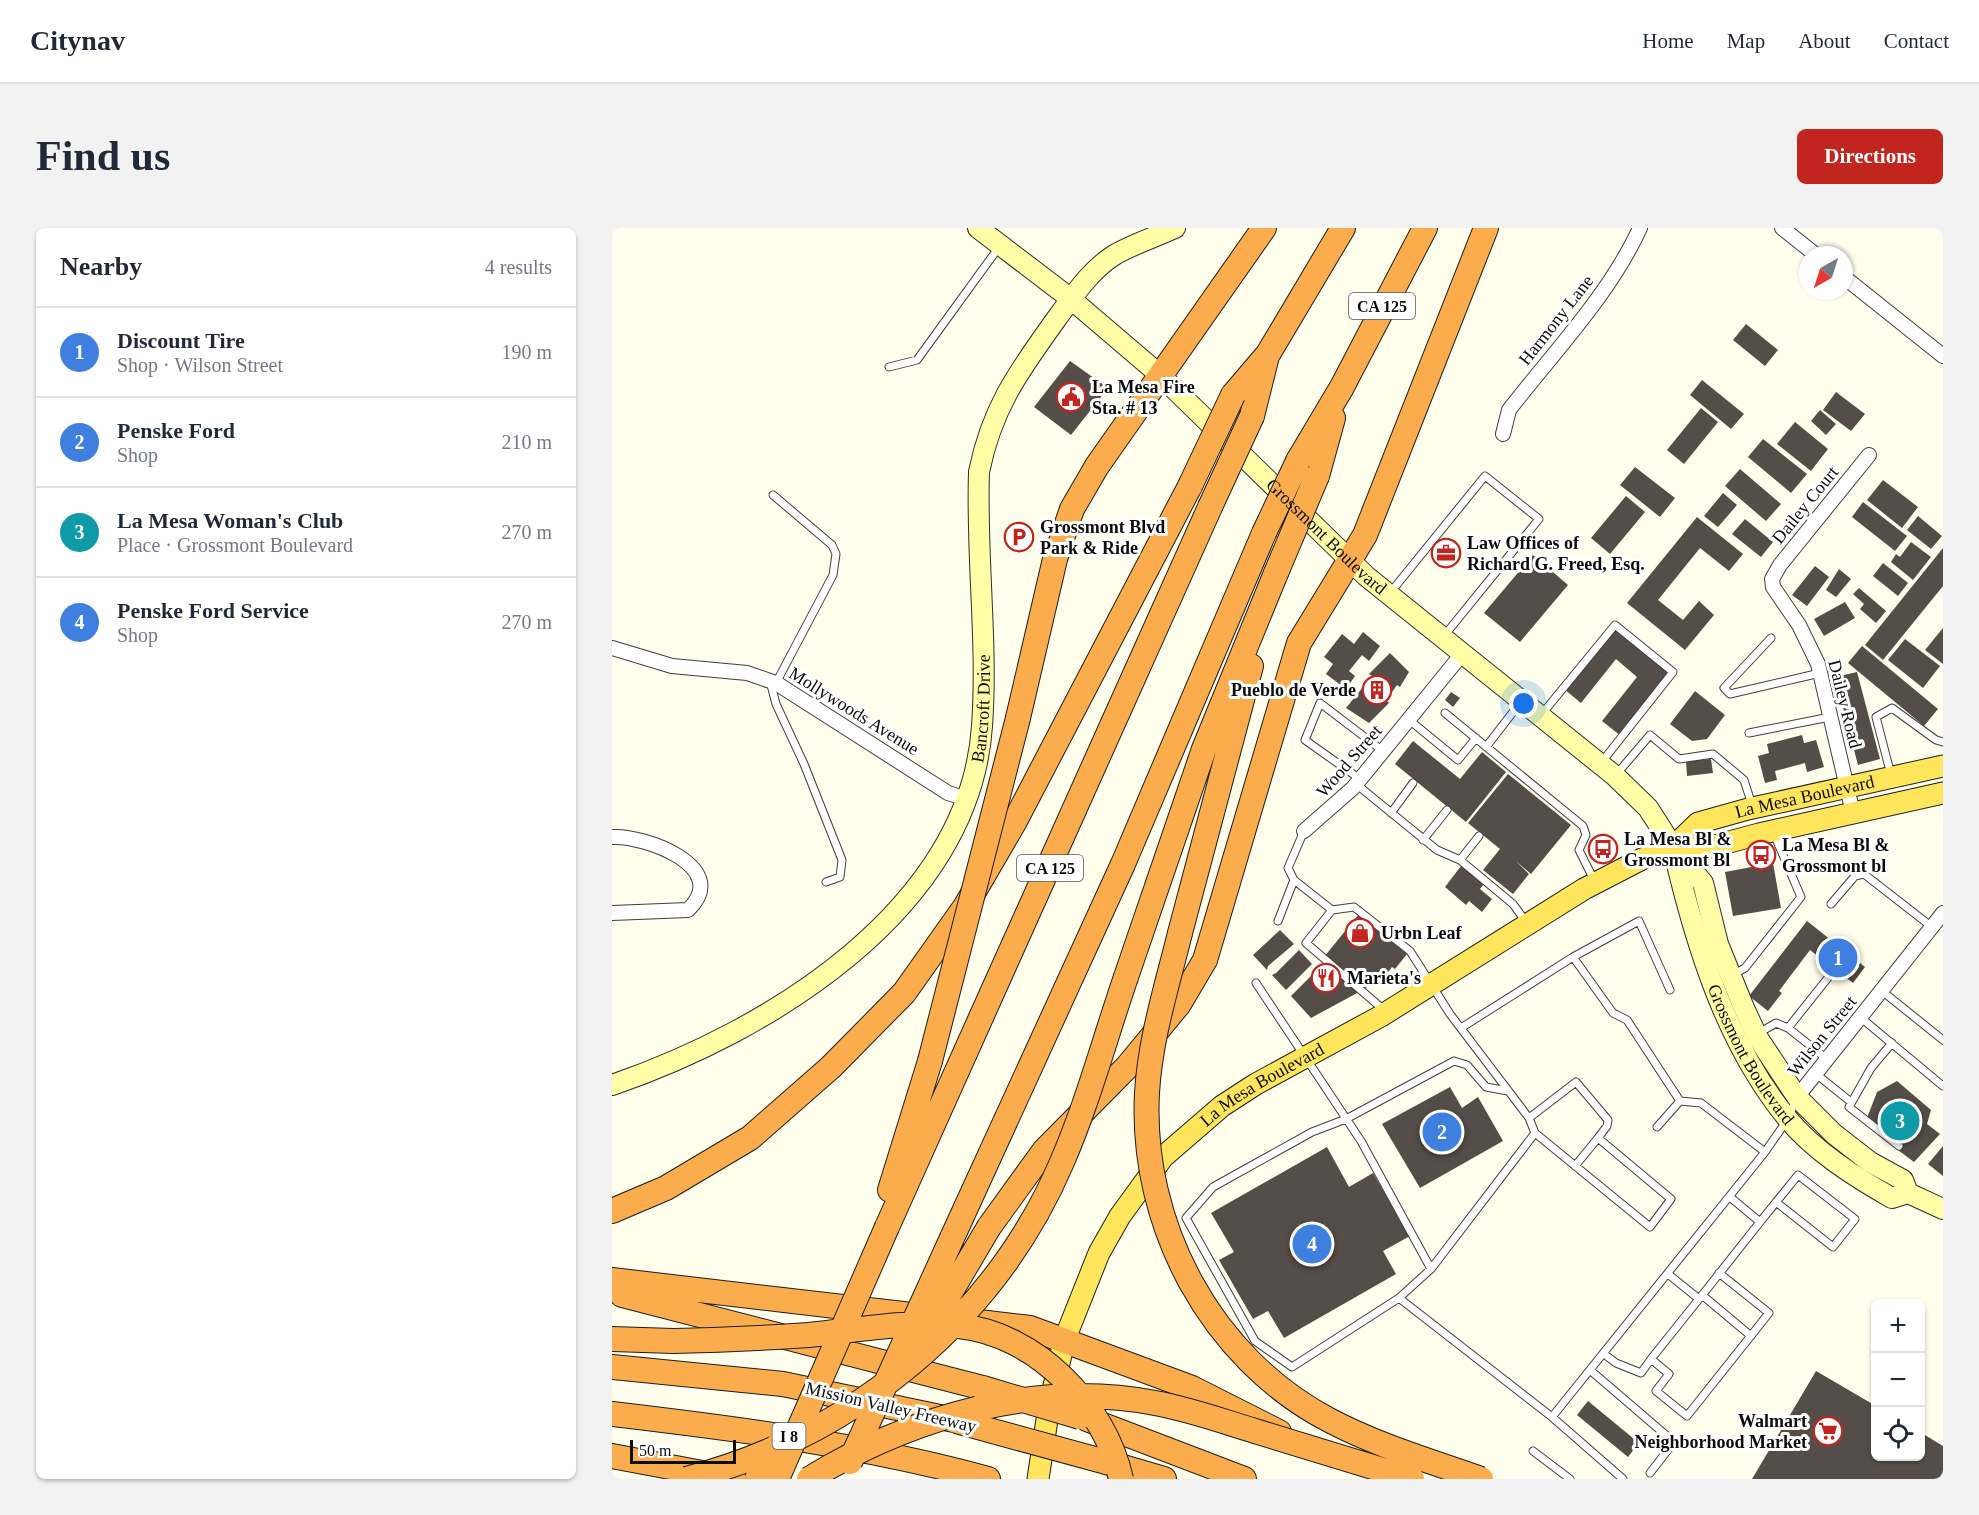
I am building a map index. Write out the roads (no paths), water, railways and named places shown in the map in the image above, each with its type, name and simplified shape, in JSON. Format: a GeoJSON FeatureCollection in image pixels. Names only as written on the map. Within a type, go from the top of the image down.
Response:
{"type":"FeatureCollection","features":[{"type":"Feature","properties":{"kind":"highway"},"geometry":{"type":"LineString","coordinates":[[887,1227],[889,1194],[930,1061],[1018,718],[1055,559],[1072,510],[1097,466],[1264,228]]}},
{"type":"Feature","properties":{"kind":"highway","name":"CA 125"},"geometry":{"type":"LineString","coordinates":[[777,1479],[828,1367],[887,1227],[1252,416],[1268,354],[1343,228]]}},
{"type":"Feature","properties":{"kind":"highway","name":"CA 125"},"geometry":{"type":"LineString","coordinates":[[842,1479],[1123,864],[1264,532],[1298,461],[1342,387],[1425,228]]}},
{"type":"Feature","properties":{"kind":"highway"},"geometry":{"type":"LineString","coordinates":[[872,1413],[923,1339],[989,1227],[1044,1151],[1127,1067],[1171,1013],[1205,960],[1299,643],[1365,535],[1486,228]]}},
{"type":"Feature","properties":{"kind":"highway"},"geometry":{"type":"LineString","coordinates":[[612,1211],[666,1188],[750,1138],[831,1067],[904,993],[965,907],[1015,821],[1190,486],[1233,395],[1268,354]]}},
{"type":"Feature","properties":{"kind":"highway"},"geometry":{"type":"LineString","coordinates":[[686,1479],[749,1460],[789,1443],[858,1404],[915,1362],[945,1334],[984,1290],[1034,1216],[1062,1162],[1204,749],[1317,476],[1342,387]]}},
{"type":"Feature","properties":{"kind":"highway"},"geometry":{"type":"LineString","coordinates":[[1276,573],[1180,933],[1150,1058],[1147,1120],[1152,1175],[1166,1226],[1197,1295],[1239,1351],[1292,1397],[1353,1432],[1481,1479]]}},
{"type":"Feature","properties":{"kind":"highway"},"geometry":{"type":"LineString","coordinates":[[612,1280],[1030,1328],[1192,1388],[1369,1479]]}},
{"type":"Feature","properties":{"kind":"highway"},"geometry":{"type":"LineString","coordinates":[[612,1292],[983,1388],[1080,1417],[1244,1479]]}},
{"type":"Feature","properties":{"kind":"highway"},"geometry":{"type":"LineString","coordinates":[[612,1340],[672,1341],[774,1337],[903,1325],[960,1326],[988,1333],[1014,1343],[1039,1359],[1077,1393],[1101,1427],[1113,1451],[1114,1471]]}},
{"type":"Feature","properties":{"kind":"highway","name":"Mission Valley Freeway"},"geometry":{"type":"LineString","coordinates":[[612,1367],[783,1384],[956,1421],[1114,1471],[1164,1479]]}},
{"type":"Feature","properties":{"kind":"highway"},"geometry":{"type":"LineString","coordinates":[[757,1479],[828,1367]]}},
{"type":"Feature","properties":{"kind":"highway"},"geometry":{"type":"LineString","coordinates":[[809,1479],[877,1444],[933,1422],[986,1406],[1063,1395],[1124,1398],[1182,1409],[1412,1479]]}},
{"type":"Feature","properties":{"kind":"highway","name":"I 8"},"geometry":{"type":"LineString","coordinates":[[612,1414],[769,1433],[838,1444],[988,1479]]}},
{"type":"Feature","properties":{"kind":"highway"},"geometry":{"type":"LineString","coordinates":[[612,1456],[734,1479]]}},
{"type":"Feature","properties":{"kind":"main road","name":"Grossmont Boulevard"},"geometry":{"type":"LineString","coordinates":[[978,228],[1071,299],[1160,375],[1350,561],[1442,638],[1608,770],[1648,808],[1673,847],[1703,884],[1718,944],[1756,1035],[1797,1097],[1834,1134],[1870,1162],[1903,1180],[1908,1193]]}},
{"type":"Feature","properties":{"kind":"main road","name":"Bancroft Drive"},"geometry":{"type":"LineString","coordinates":[[612,1085],[703,1049],[774,1011],[827,975],[860,948],[925,874],[952,833],[966,799],[982,728],[978,494],[982,454],[998,409],[1021,366],[1094,272],[1115,255],[1175,228]]}},
{"type":"Feature","properties":{"kind":"main road","name":"La Mesa Boulevard"},"geometry":{"type":"LineString","coordinates":[[1038,1479],[1048,1413],[1064,1341],[1099,1253],[1119,1216],[1163,1157],[1222,1106],[1387,1012],[1596,883],[1673,847],[1698,824],[1753,808],[1943,766]]}},
{"type":"Feature","properties":{"kind":"main road","name":"La Mesa Boulevard"},"geometry":{"type":"LineString","coordinates":[[1673,847],[1711,847],[1943,793]]}},
{"type":"Feature","properties":{"kind":"main road","name":"Grossmont Boulevard"},"geometry":{"type":"LineString","coordinates":[[1673,847],[1697,943],[1718,996],[1740,1044],[1788,1119],[1857,1178],[1892,1198],[1908,1193],[1943,1209]]}},
{"type":"Feature","properties":{"kind":"street","name":"Harmony Lane"},"geometry":{"type":"LineString","coordinates":[[1503,434],[1509,410],[1608,284],[1628,255],[1640,228]]}},
{"type":"Feature","properties":{"kind":"street"},"geometry":{"type":"LineString","coordinates":[[1784,229],[1805,246]]}},
{"type":"Feature","properties":{"kind":"street"},"geometry":{"type":"LineString","coordinates":[[1853,285],[1943,356]]}},
{"type":"Feature","properties":{"kind":"street","name":"Dailey Court"},"geometry":{"type":"LineString","coordinates":[[1772,579],[1780,564],[1869,455]]}},
{"type":"Feature","properties":{"kind":"street","name":"Dailey Road"},"geometry":{"type":"LineString","coordinates":[[1772,579],[1773,587],[1799,625],[1820,673],[1853,813]]}},
{"type":"Feature","properties":{"kind":"street","name":"Mollywoods Avenue"},"geometry":{"type":"LineString","coordinates":[[612,648],[672,666],[747,673],[773,682],[948,793],[966,799]]}},
{"type":"Feature","properties":{"kind":"street","name":"Wood Street"},"geometry":{"type":"LineString","coordinates":[[1304,831],[1329,811],[1358,782],[1462,654]]}},
{"type":"Feature","properties":{"kind":"street"},"geometry":{"type":"LineString","coordinates":[[612,837],[624,836],[683,857],[697,873],[699,889],[694,904],[687,910],[612,913]]}},
{"type":"Feature","properties":{"kind":"street","name":"Wilson Street"},"geometry":{"type":"LineString","coordinates":[[1797,1097],[1943,914]]}},
{"type":"Feature","properties":{"kind":"lane"},"geometry":{"type":"LineString","coordinates":[[889,367],[917,360],[1001,245]]}},
{"type":"Feature","properties":{"kind":"lane"},"geometry":{"type":"LineString","coordinates":[[1389,594],[1485,476],[1539,519],[1442,638]]}},
{"type":"Feature","properties":{"kind":"lane"},"geometry":{"type":"LineString","coordinates":[[773,495],[832,545],[836,564],[833,575],[773,682],[776,704],[804,764],[842,860],[840,877],[826,882]]}},
{"type":"Feature","properties":{"kind":"lane"},"geometry":{"type":"LineString","coordinates":[[1541,716],[1615,625],[1673,672],[1608,770]]}},
{"type":"Feature","properties":{"kind":"lane"},"geometry":{"type":"LineString","coordinates":[[1771,638],[1724,688],[1730,694],[1820,673]]}},
{"type":"Feature","properties":{"kind":"lane"},"geometry":{"type":"LineString","coordinates":[[1486,747],[1522,701]]}},
{"type":"Feature","properties":{"kind":"lane"},"geometry":{"type":"LineString","coordinates":[[1383,751],[1320,703],[1305,740],[1358,782],[1424,840],[1437,850],[1460,860],[1513,904],[1527,924]]}},
{"type":"Feature","properties":{"kind":"lane"},"geometry":{"type":"LineString","coordinates":[[1891,777],[1876,717],[1892,708],[1936,740],[1943,742]]}},
{"type":"Feature","properties":{"kind":"lane"},"geometry":{"type":"LineString","coordinates":[[1445,713],[1583,826],[1586,835],[1579,850],[1596,883]]}},
{"type":"Feature","properties":{"kind":"lane"},"geometry":{"type":"LineString","coordinates":[[1749,733],[1830,717]]}},
{"type":"Feature","properties":{"kind":"lane"},"geometry":{"type":"LineString","coordinates":[[1408,719],[1458,760],[1476,738]]}},
{"type":"Feature","properties":{"kind":"lane"},"geometry":{"type":"LineString","coordinates":[[1608,770],[1650,735],[1679,759],[1713,754],[1744,780],[1753,808]]}},
{"type":"Feature","properties":{"kind":"lane"},"geometry":{"type":"LineString","coordinates":[[1391,813],[1413,783]]}},
{"type":"Feature","properties":{"kind":"lane"},"geometry":{"type":"LineString","coordinates":[[1424,840],[1447,810]]}},
{"type":"Feature","properties":{"kind":"lane"},"geometry":{"type":"LineString","coordinates":[[1304,831],[1288,868],[1294,880],[1332,910]]}},
{"type":"Feature","properties":{"kind":"lane"},"geometry":{"type":"LineString","coordinates":[[1731,976],[1745,968],[1801,897],[1778,848],[1773,831]]}},
{"type":"Feature","properties":{"kind":"lane"},"geometry":{"type":"LineString","coordinates":[[1460,860],[1479,837]]}},
{"type":"Feature","properties":{"kind":"lane"},"geometry":{"type":"LineString","coordinates":[[1831,904],[1855,876],[1864,874],[1932,927]]}},
{"type":"Feature","properties":{"kind":"lane"},"geometry":{"type":"LineString","coordinates":[[1278,921],[1294,880]]}},
{"type":"Feature","properties":{"kind":"lane"},"geometry":{"type":"LineString","coordinates":[[1387,1012],[1306,944],[1332,910],[1354,907],[1410,951],[1461,1028],[1529,1118],[1535,1133],[1650,1227],[1671,1199],[1598,1138]]}},
{"type":"Feature","properties":{"kind":"lane"},"geometry":{"type":"LineString","coordinates":[[1461,1028],[1573,957],[1639,921],[1670,990]]}},
{"type":"Feature","properties":{"kind":"lane"},"geometry":{"type":"LineString","coordinates":[[1573,957],[1613,1013],[1627,1020],[1680,1101]]}},
{"type":"Feature","properties":{"kind":"lane"},"geometry":{"type":"LineString","coordinates":[[1788,1028],[1831,974]]}},
{"type":"Feature","properties":{"kind":"lane"},"geometry":{"type":"LineString","coordinates":[[1256,983],[1361,1141],[1431,1269]]}},
{"type":"Feature","properties":{"kind":"lane"},"geometry":{"type":"LineString","coordinates":[[1882,991],[1943,1040]]}},
{"type":"Feature","properties":{"kind":"lane"},"geometry":{"type":"LineString","coordinates":[[1860,1017],[1943,1086]]}},
{"type":"Feature","properties":{"kind":"lane"},"geometry":{"type":"LineString","coordinates":[[1756,1035],[1776,1023],[1788,1028],[1827,1059]]}},
{"type":"Feature","properties":{"kind":"lane"},"geometry":{"type":"LineString","coordinates":[[1892,1043],[1871,1068],[1849,1107],[1899,1146]]}},
{"type":"Feature","properties":{"kind":"lane"},"geometry":{"type":"LineString","coordinates":[[1508,1091],[1486,1087],[1467,1065],[1454,1061],[1346,1119],[1312,1132],[1213,1187],[1186,1218],[1255,1341],[1292,1367],[1399,1298],[1431,1269],[1535,1133]]}},
{"type":"Feature","properties":{"kind":"lane"},"geometry":{"type":"LineString","coordinates":[[1815,1074],[1851,1102]]}},
{"type":"Feature","properties":{"kind":"lane"},"geometry":{"type":"LineString","coordinates":[[1529,1118],[1576,1082],[1608,1120],[1607,1126],[1575,1166]]}},
{"type":"Feature","properties":{"kind":"lane"},"geometry":{"type":"LineString","coordinates":[[1552,1417],[1765,1152],[1788,1119],[1797,1097]]}},
{"type":"Feature","properties":{"kind":"lane"},"geometry":{"type":"LineString","coordinates":[[1680,1101],[1701,1103],[1765,1152]]}},
{"type":"Feature","properties":{"kind":"lane"},"geometry":{"type":"LineString","coordinates":[[1657,1127],[1680,1101]]}},
{"type":"Feature","properties":{"kind":"lane"},"geometry":{"type":"LineString","coordinates":[[1604,1353],[1616,1363],[1641,1373],[1798,1174],[1855,1219],[1833,1247],[1776,1202]]}},
{"type":"Feature","properties":{"kind":"lane"},"geometry":{"type":"LineString","coordinates":[[1730,1197],[1760,1222]]}},
{"type":"Feature","properties":{"kind":"lane"},"geometry":{"type":"LineString","coordinates":[[1651,1359],[1669,1374],[1656,1391],[1687,1416],[1769,1313],[1719,1273]]}},
{"type":"Feature","properties":{"kind":"lane"},"geometry":{"type":"LineString","coordinates":[[1668,1274],[1702,1294],[1751,1336]]}},
{"type":"Feature","properties":{"kind":"lane"},"geometry":{"type":"LineString","coordinates":[[1399,1298],[1552,1417],[1623,1479]]}},
{"type":"Feature","properties":{"kind":"lane"},"geometry":{"type":"LineString","coordinates":[[1590,1370],[1674,1442],[1650,1473]]}},
{"type":"Feature","properties":{"kind":"lane"},"geometry":{"type":"LineString","coordinates":[[1533,1451],[1570,1479]]}},
{"type":"Feature","properties":{"kind":"place","name":"La Mesa Fire Sta. # 13"},"geometry":{"type":"Point","coordinates":[1071,397]}},
{"type":"Feature","properties":{"kind":"place","name":"Grossmont Blvd Park & Ride"},"geometry":{"type":"Point","coordinates":[1019,537]}},
{"type":"Feature","properties":{"kind":"place","name":"Law Offices of Richard G. Freed, Esq."},"geometry":{"type":"Point","coordinates":[1446,553]}},
{"type":"Feature","properties":{"kind":"place","name":"Pueblo de Verde"},"geometry":{"type":"Point","coordinates":[1377,690]}},
{"type":"Feature","properties":{"kind":"place","name":"La Mesa Bl & Grossmont Bl"},"geometry":{"type":"Point","coordinates":[1603,849]}},
{"type":"Feature","properties":{"kind":"place","name":"La Mesa Bl & Grossmont bl"},"geometry":{"type":"Point","coordinates":[1761,855]}},
{"type":"Feature","properties":{"kind":"place","name":"Urbn Leaf"},"geometry":{"type":"Point","coordinates":[1360,933]}},
{"type":"Feature","properties":{"kind":"place","name":"Discount Tire"},"geometry":{"type":"Point","coordinates":[1838,958]}},
{"type":"Feature","properties":{"kind":"place","name":"Marieta's"},"geometry":{"type":"Point","coordinates":[1326,978]}},
{"type":"Feature","properties":{"kind":"place","name":"La Mesa Woman's Club"},"geometry":{"type":"Point","coordinates":[1900,1121]}},
{"type":"Feature","properties":{"kind":"place","name":"Penske Ford"},"geometry":{"type":"Point","coordinates":[1442,1132]}},
{"type":"Feature","properties":{"kind":"place","name":"Penske Ford Service"},"geometry":{"type":"Point","coordinates":[1312,1244]}},
{"type":"Feature","properties":{"kind":"place","name":"Walmart Neighborhood Market"},"geometry":{"type":"Point","coordinates":[1828,1431]}}]}
